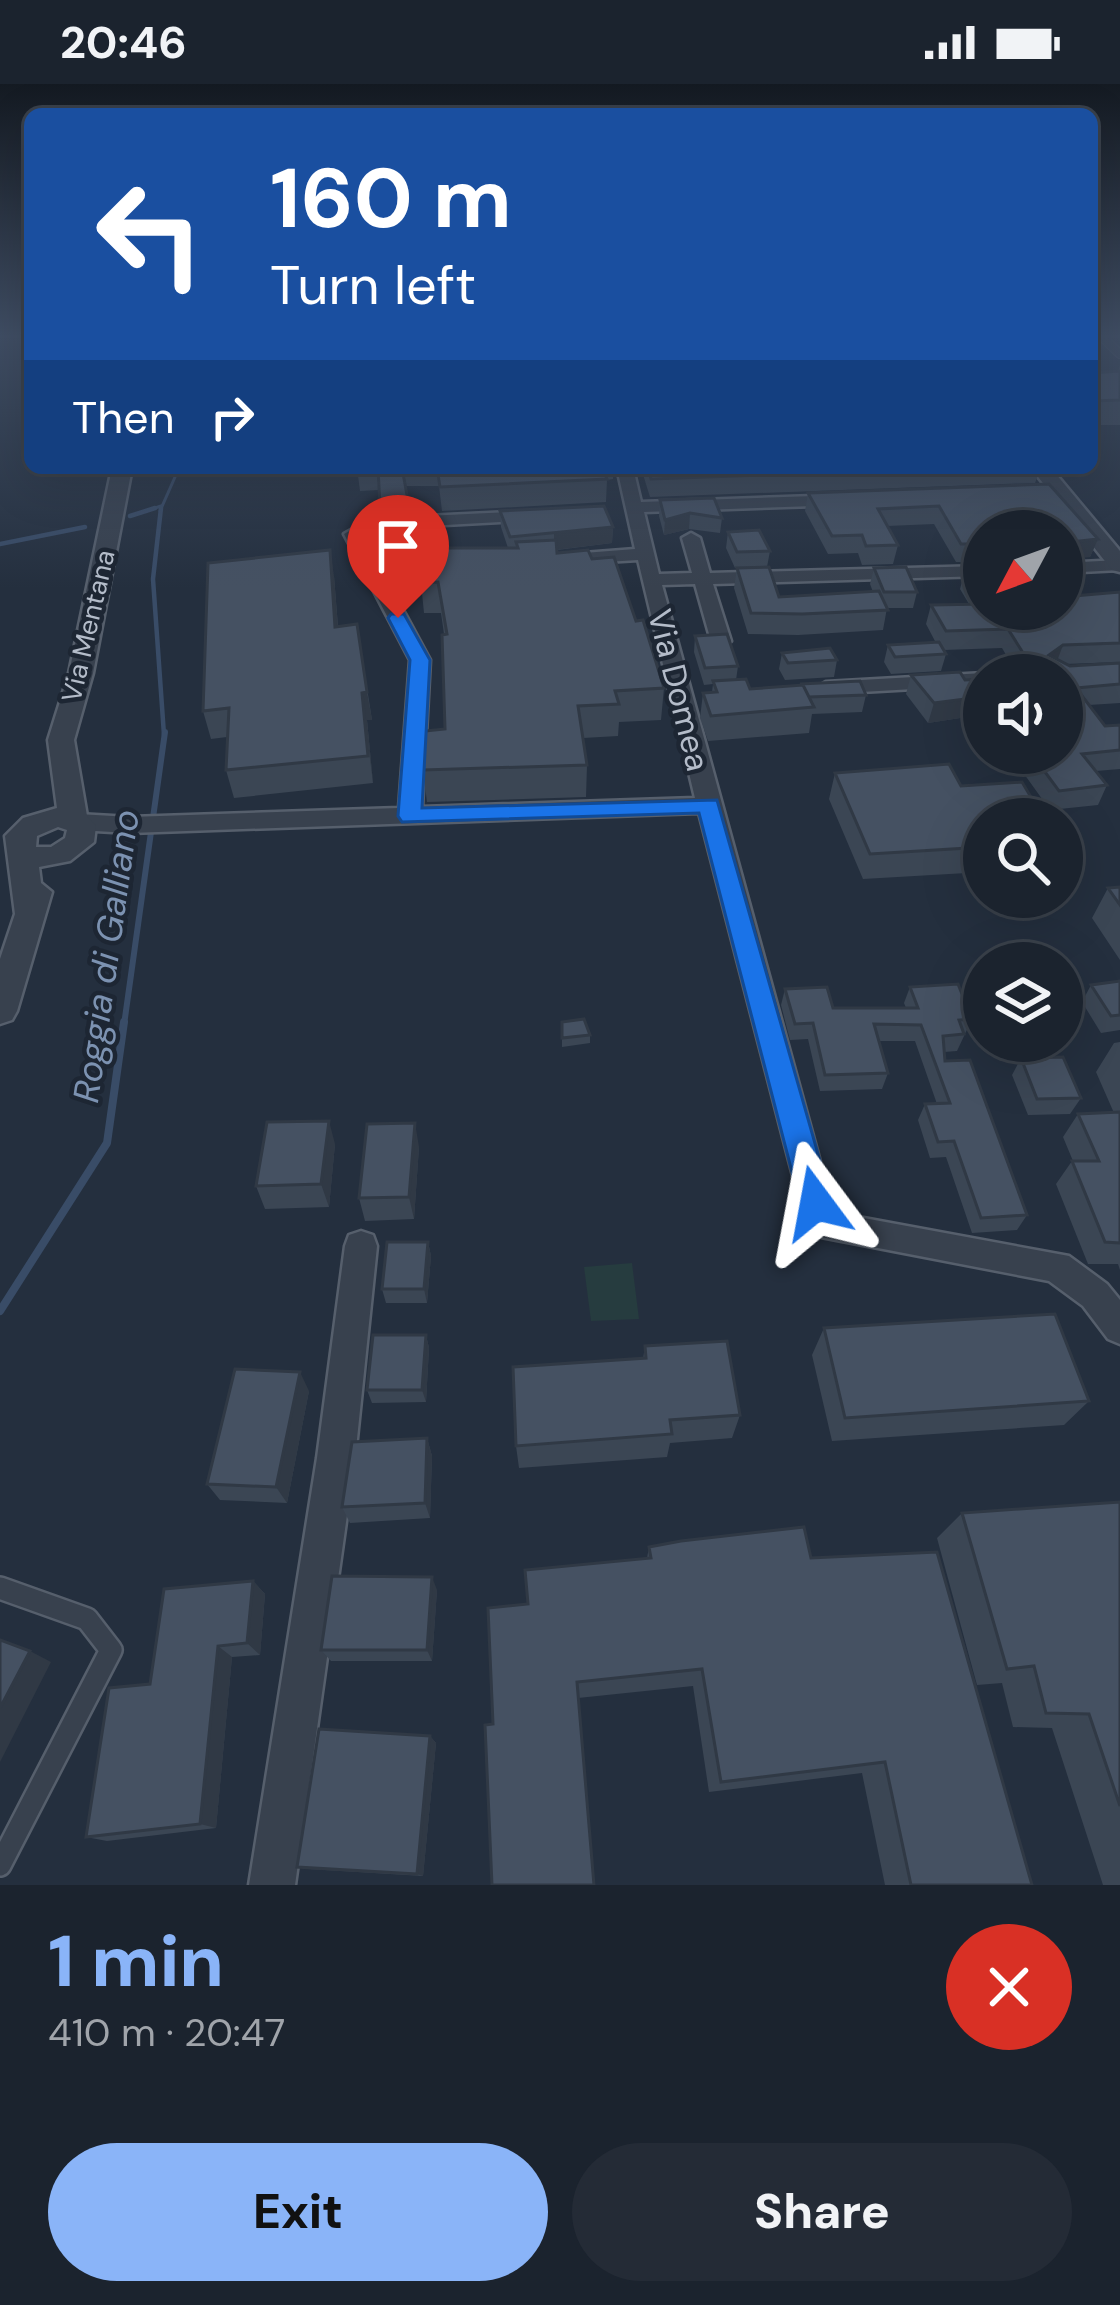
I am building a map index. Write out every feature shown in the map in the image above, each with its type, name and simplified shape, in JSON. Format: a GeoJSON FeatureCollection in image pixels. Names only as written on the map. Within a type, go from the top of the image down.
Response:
{"type":"FeatureCollection","features":[{"type":"Feature","properties":{"kind":"street","name":"Via Mentana"},"geometry":{"type":"LineString","coordinates":[[71,824],[61,740],[81,673],[121,474]]}},
{"type":"Feature","properties":{"kind":"street","name":"Via Domea"},"geometry":{"type":"LineString","coordinates":[[625,474],[626,510],[690,696],[709,805],[816,1203],[832,1227],[1057,1267],[1095,1295],[1120,1327]]}},
{"type":"Feature","properties":{"kind":"street"},"geometry":{"type":"LineString","coordinates":[[1046,474],[1120,565]]}},
{"type":"Feature","properties":{"kind":"street"},"geometry":{"type":"LineString","coordinates":[[1037,493],[1061,492]]}},
{"type":"Feature","properties":{"kind":"street"},"geometry":{"type":"LineString","coordinates":[[626,510],[871,499]]}},
{"type":"Feature","properties":{"kind":"street"},"geometry":{"type":"LineString","coordinates":[[426,521],[565,514]]}},
{"type":"Feature","properties":{"kind":"street"},"geometry":{"type":"LineString","coordinates":[[353,535],[420,660],[423,820]]}},
{"type":"Feature","properties":{"kind":"street"},"geometry":{"type":"LineString","coordinates":[[691,538],[721,641]]}},
{"type":"Feature","properties":{"kind":"street"},"geometry":{"type":"LineString","coordinates":[[534,562],[648,567],[700,579],[963,572]]}},
{"type":"Feature","properties":{"kind":"street"},"geometry":{"type":"LineString","coordinates":[[1083,567],[1120,565]]}},
{"type":"Feature","properties":{"kind":"street"},"geometry":{"type":"LineString","coordinates":[[401,570],[467,566]]}},
{"type":"Feature","properties":{"kind":"street"},"geometry":{"type":"LineString","coordinates":[[796,690],[963,680]]}},
{"type":"Feature","properties":{"kind":"street"},"geometry":{"type":"LineString","coordinates":[[0,1011],[30,914],[36,855],[73,847],[71,824],[423,820],[709,805]]}},
{"type":"Feature","properties":{"kind":"street"},"geometry":{"type":"LineString","coordinates":[[272,1885],[336,1458],[361,1246]]}},
{"type":"Feature","properties":{"kind":"lane"},"geometry":{"type":"LineString","coordinates":[[0,1588],[87,1619],[111,1650],[0,1865]]}},
{"type":"Feature","properties":{"kind":"green space"},"geometry":{"type":"Polygon","coordinates":[[[632,1263],[639,1319],[591,1321],[584,1267],[632,1263]]]}},
{"type":"Feature","properties":{"kind":"building"},"geometry":{"type":"Polygon","coordinates":[[[378,474],[403,474],[410,511],[407,525],[381,525],[378,474]]]}},
{"type":"Feature","properties":{"kind":"building"},"geometry":{"type":"Polygon","coordinates":[[[438,474],[605,474],[607,479],[440,487],[438,474]]]}},
{"type":"Feature","properties":{"kind":"building"},"geometry":{"type":"Polygon","coordinates":[[[650,474],[791,474],[651,479],[650,474]]]}},
{"type":"Feature","properties":{"kind":"building"},"geometry":{"type":"Polygon","coordinates":[[[1049,484],[1072,510],[963,510],[961,544],[939,506],[878,509],[898,545],[866,546],[862,535],[832,536],[808,493],[1049,484]]]}},
{"type":"Feature","properties":{"kind":"building"},"geometry":{"type":"Polygon","coordinates":[[[714,498],[722,518],[690,513],[665,520],[660,500],[714,498]]]}},
{"type":"Feature","properties":{"kind":"building"},"geometry":{"type":"Polygon","coordinates":[[[604,506],[613,527],[510,537],[500,511],[604,506]]]}},
{"type":"Feature","properties":{"kind":"building"},"geometry":{"type":"Polygon","coordinates":[[[1083,522],[1098,539],[1083,541],[1083,522]]]}},
{"type":"Feature","properties":{"kind":"building"},"geometry":{"type":"Polygon","coordinates":[[[759,530],[770,551],[737,552],[728,532],[759,530]]]}},
{"type":"Feature","properties":{"kind":"building"},"geometry":{"type":"Polygon","coordinates":[[[556,540],[557,553],[588,550],[592,559],[614,557],[636,621],[643,620],[664,688],[615,691],[619,704],[578,706],[587,765],[423,770],[425,731],[445,729],[442,635],[447,634],[438,582],[421,583],[419,548],[518,548],[516,542],[556,540]]]}},
{"type":"Feature","properties":{"kind":"building"},"geometry":{"type":"Polygon","coordinates":[[[330,550],[335,627],[357,624],[367,692],[362,693],[368,756],[226,770],[229,708],[203,711],[208,563],[330,550]]]}},
{"type":"Feature","properties":{"kind":"building"},"geometry":{"type":"Polygon","coordinates":[[[769,567],[779,597],[879,591],[888,610],[751,613],[737,568],[769,567]]]}},
{"type":"Feature","properties":{"kind":"building"},"geometry":{"type":"Polygon","coordinates":[[[906,567],[917,592],[884,592],[874,568],[906,567]]]}},
{"type":"Feature","properties":{"kind":"building"},"geometry":{"type":"Polygon","coordinates":[[[1120,592],[1120,643],[1063,645],[1050,654],[1024,654],[1009,630],[1083,630],[1083,595],[1120,592]]]}},
{"type":"Feature","properties":{"kind":"building"},"geometry":{"type":"Polygon","coordinates":[[[963,604],[963,630],[977,630],[946,631],[931,605],[963,604]]]}},
{"type":"Feature","properties":{"kind":"building"},"geometry":{"type":"Polygon","coordinates":[[[727,634],[738,666],[705,668],[695,636],[727,634]]]}},
{"type":"Feature","properties":{"kind":"building"},"geometry":{"type":"Polygon","coordinates":[[[939,642],[946,654],[895,657],[888,645],[939,642]]]}},
{"type":"Feature","properties":{"kind":"building"},"geometry":{"type":"Polygon","coordinates":[[[830,648],[837,660],[788,663],[782,653],[830,648]]]}},
{"type":"Feature","properties":{"kind":"building"},"geometry":{"type":"Polygon","coordinates":[[[1120,663],[1120,684],[1083,687],[1083,665],[1120,663]]]}},
{"type":"Feature","properties":{"kind":"building"},"geometry":{"type":"Polygon","coordinates":[[[960,672],[963,699],[934,703],[911,675],[960,672]]]}},
{"type":"Feature","properties":{"kind":"building"},"geometry":{"type":"Polygon","coordinates":[[[746,679],[750,689],[803,685],[814,707],[711,716],[703,693],[717,692],[713,681],[746,679]]]}},
{"type":"Feature","properties":{"kind":"building"},"geometry":{"type":"Polygon","coordinates":[[[860,681],[866,695],[809,697],[800,684],[860,681]]]}},
{"type":"Feature","properties":{"kind":"building"},"geometry":{"type":"Polygon","coordinates":[[[1083,697],[1105,726],[1120,725],[1120,750],[1083,754],[1083,697]]]}},
{"type":"Feature","properties":{"kind":"building"},"geometry":{"type":"Polygon","coordinates":[[[1083,755],[1107,785],[1059,791],[1046,774],[1083,774],[1083,755]]]}},
{"type":"Feature","properties":{"kind":"building"},"geometry":{"type":"Polygon","coordinates":[[[949,764],[961,786],[1022,782],[1032,798],[963,798],[963,848],[870,854],[835,773],[949,764]]]}},
{"type":"Feature","properties":{"kind":"building"},"geometry":{"type":"Polygon","coordinates":[[[1120,887],[1120,905],[1108,888],[1120,887]]]}},
{"type":"Feature","properties":{"kind":"building"},"geometry":{"type":"Polygon","coordinates":[[[1120,981],[1120,1015],[1111,1016],[1091,985],[1120,981]]]}},
{"type":"Feature","properties":{"kind":"building"},"geometry":{"type":"Polygon","coordinates":[[[958,984],[963,996],[963,1020],[959,1020],[963,1034],[943,1036],[945,1061],[971,1062],[1027,1215],[981,1218],[954,1141],[938,1142],[925,1104],[950,1103],[921,1025],[874,1024],[888,1073],[825,1075],[813,1023],[795,1024],[785,989],[827,987],[833,1008],[918,1008],[910,987],[958,984]]]}},
{"type":"Feature","properties":{"kind":"building"},"geometry":{"type":"Polygon","coordinates":[[[584,1019],[590,1035],[562,1038],[562,1022],[584,1019]]]}},
{"type":"Feature","properties":{"kind":"building"},"geometry":{"type":"Polygon","coordinates":[[[1023,1062],[1065,1062],[1081,1098],[1037,1099],[1023,1062]]]}},
{"type":"Feature","properties":{"kind":"building"},"geometry":{"type":"Polygon","coordinates":[[[1120,1112],[1120,1243],[1105,1242],[1072,1161],[1099,1161],[1078,1114],[1120,1112]]]}},
{"type":"Feature","properties":{"kind":"building"},"geometry":{"type":"Polygon","coordinates":[[[329,1121],[321,1184],[256,1186],[267,1122],[329,1121]]]}},
{"type":"Feature","properties":{"kind":"building"},"geometry":{"type":"Polygon","coordinates":[[[415,1123],[409,1197],[359,1198],[367,1124],[415,1123]]]}},
{"type":"Feature","properties":{"kind":"building"},"geometry":{"type":"Polygon","coordinates":[[[387,1242],[428,1242],[424,1289],[382,1289],[387,1242]]]}},
{"type":"Feature","properties":{"kind":"building"},"geometry":{"type":"Polygon","coordinates":[[[1055,1314],[1089,1401],[845,1418],[824,1328],[1055,1314]]]}},
{"type":"Feature","properties":{"kind":"building"},"geometry":{"type":"Polygon","coordinates":[[[373,1335],[426,1335],[422,1390],[367,1390],[373,1335]]]}},
{"type":"Feature","properties":{"kind":"building"},"geometry":{"type":"Polygon","coordinates":[[[727,1341],[740,1415],[670,1420],[672,1434],[516,1446],[513,1367],[646,1358],[645,1346],[727,1341]]]}},
{"type":"Feature","properties":{"kind":"building"},"geometry":{"type":"Polygon","coordinates":[[[235,1369],[300,1372],[276,1487],[207,1484],[235,1369]]]}},
{"type":"Feature","properties":{"kind":"building"},"geometry":{"type":"Polygon","coordinates":[[[427,1438],[425,1503],[342,1507],[352,1442],[427,1438]]]}},
{"type":"Feature","properties":{"kind":"building"},"geometry":{"type":"Polygon","coordinates":[[[1120,1502],[1120,1806],[1089,1714],[1046,1713],[1034,1666],[1007,1669],[962,1513],[1120,1502]]]}},
{"type":"Feature","properties":{"kind":"building"},"geometry":{"type":"Polygon","coordinates":[[[804,1527],[811,1558],[937,1552],[1032,1885],[911,1885],[885,1762],[721,1782],[702,1669],[577,1682],[594,1885],[492,1885],[485,1725],[493,1724],[488,1608],[528,1604],[525,1570],[651,1558],[649,1547],[804,1527]]]}},
{"type":"Feature","properties":{"kind":"building"},"geometry":{"type":"Polygon","coordinates":[[[332,1576],[432,1577],[427,1650],[321,1650],[332,1576]]]}},
{"type":"Feature","properties":{"kind":"building"},"geometry":{"type":"Polygon","coordinates":[[[253,1581],[247,1643],[218,1646],[200,1824],[86,1837],[109,1688],[150,1684],[164,1589],[253,1581]]]}},
{"type":"Feature","properties":{"kind":"building"},"geometry":{"type":"Polygon","coordinates":[[[0,1640],[30,1651],[0,1708],[0,1640]]]}},
{"type":"Feature","properties":{"kind":"building"},"geometry":{"type":"Polygon","coordinates":[[[319,1729],[430,1736],[417,1874],[297,1867],[319,1729]]]}},
{"type":"Feature","properties":{"kind":"waterway"},"geometry":{"type":"LineString","coordinates":[[161,509],[176,474]]}},
{"type":"Feature","properties":{"kind":"waterway"},"geometry":{"type":"LineString","coordinates":[[155,508],[161,506]]}},
{"type":"Feature","properties":{"kind":"waterway"},"geometry":{"type":"LineString","coordinates":[[130,516],[155,508]]}},
{"type":"Feature","properties":{"kind":"waterway"},"geometry":{"type":"LineString","coordinates":[[146,511],[155,508]]}},
{"type":"Feature","properties":{"kind":"waterway","name":"Roggia di Galliano"},"geometry":{"type":"LineString","coordinates":[[161,509],[153,579],[164,735]]}},
{"type":"Feature","properties":{"kind":"waterway"},"geometry":{"type":"LineString","coordinates":[[0,544],[85,527]]}},
{"type":"Feature","properties":{"kind":"waterway","name":"Roggia di Galliano"},"geometry":{"type":"LineString","coordinates":[[124,1025],[165,732]]}},
{"type":"Feature","properties":{"kind":"waterway","name":"Roggia di Galliano"},"geometry":{"type":"LineString","coordinates":[[0,1311],[107,1143],[124,1022]]}},
{"type":"Feature","properties":{"kind":"route"},"geometry":{"type":"LineString","coordinates":[[398,618],[420,660],[410,816],[709,805],[816,1203]]}}]}
